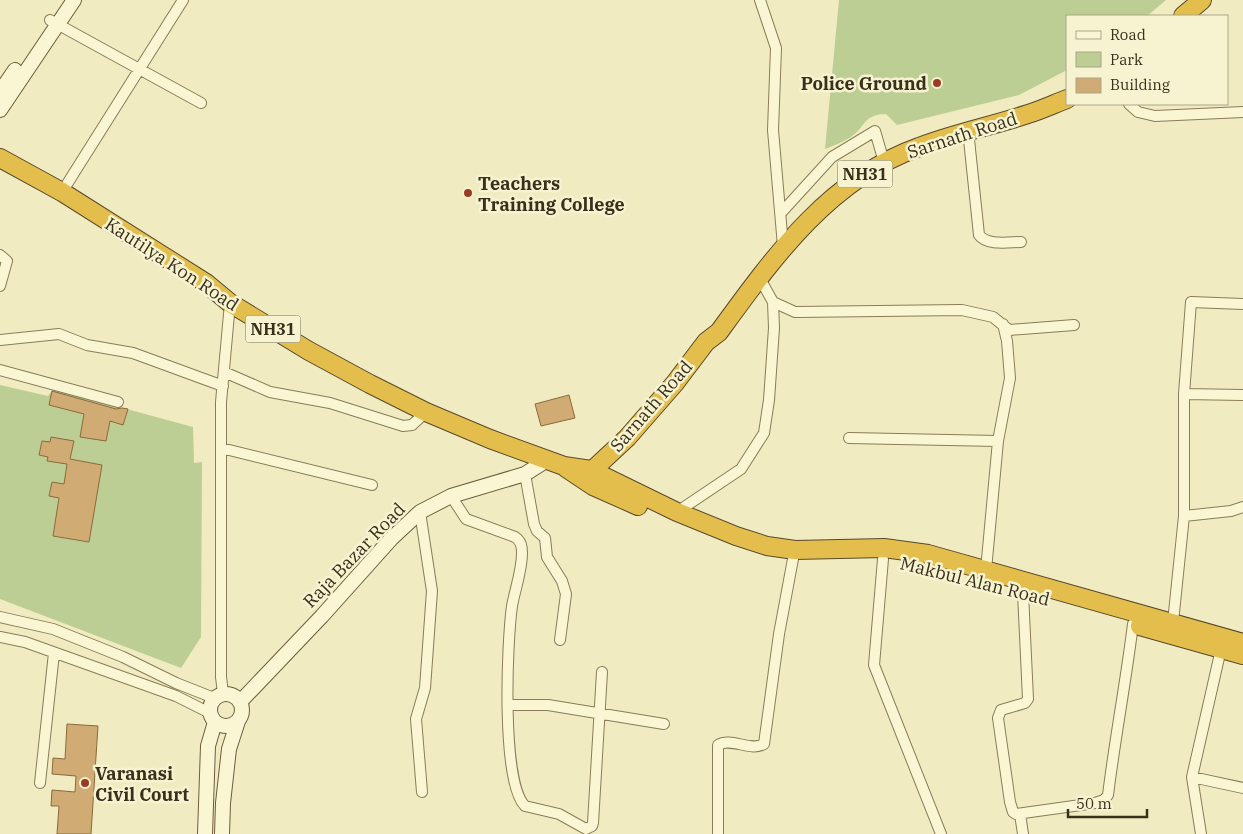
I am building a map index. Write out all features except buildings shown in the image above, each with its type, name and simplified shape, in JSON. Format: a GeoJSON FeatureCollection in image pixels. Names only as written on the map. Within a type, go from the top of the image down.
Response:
{"type":"FeatureCollection","features":[{"type":"Feature","properties":{"kind":"highway"},"geometry":{"type":"LineString","coordinates":[[1185,15],[1202,0]]}},
{"type":"Feature","properties":{"kind":"highway","name":"Sarnath Road"},"geometry":{"type":"LineString","coordinates":[[592,478],[675,383],[706,342],[719,332],[783,246],[831,199],[854,180],[884,162],[917,147],[968,130],[1029,114],[1066,99]]}},
{"type":"Feature","properties":{"kind":"highway","name":"Kautilya Kon Road"},"geometry":{"type":"LineString","coordinates":[[0,158],[62,192],[206,284],[230,303],[370,384],[426,412],[592,478]]}},
{"type":"Feature","properties":{"kind":"highway","name":"Makbul Alan Road"},"geometry":{"type":"LineString","coordinates":[[592,478],[736,536],[767,546],[795,550],[884,548],[928,554],[1243,642]]}},
{"type":"Feature","properties":{"kind":"highway","name":"Makbul Alan Road"},"geometry":{"type":"LineString","coordinates":[[592,478],[734,547],[762,555],[793,559],[883,559],[940,569],[1243,655]]}},
{"type":"Feature","properties":{"kind":"street"},"geometry":{"type":"LineString","coordinates":[[0,110],[54,22],[64,0]]}},
{"type":"Feature","properties":{"kind":"street"},"geometry":{"type":"LineString","coordinates":[[0,92],[54,22],[74,0]]}},
{"type":"Feature","properties":{"kind":"street"},"geometry":{"type":"LineString","coordinates":[[62,192],[183,0]]}},
{"type":"Feature","properties":{"kind":"street"},"geometry":{"type":"LineString","coordinates":[[760,0],[776,48],[773,130],[783,246]]}},
{"type":"Feature","properties":{"kind":"street"},"geometry":{"type":"LineString","coordinates":[[54,22],[201,103]]}},
{"type":"Feature","properties":{"kind":"street"},"geometry":{"type":"LineString","coordinates":[[1130,105],[1138,112],[1155,116],[1243,112]]}},
{"type":"Feature","properties":{"kind":"street"},"geometry":{"type":"LineString","coordinates":[[968,130],[979,235],[987,242],[1021,242]]}},
{"type":"Feature","properties":{"kind":"street"},"geometry":{"type":"LineString","coordinates":[[781,213],[832,157],[875,131],[884,162]]}},
{"type":"Feature","properties":{"kind":"street"},"geometry":{"type":"LineString","coordinates":[[0,255],[7,262],[0,286]]}},
{"type":"Feature","properties":{"kind":"street"},"geometry":{"type":"LineString","coordinates":[[677,512],[741,469],[764,433],[769,400],[774,328],[773,302],[759,277]]}},
{"type":"Feature","properties":{"kind":"street"},"geometry":{"type":"LineString","coordinates":[[773,302],[795,312],[962,310],[993,317],[1009,330],[1074,325]]}},
{"type":"Feature","properties":{"kind":"street"},"geometry":{"type":"LineString","coordinates":[[1172,622],[1184,516],[1184,394],[1191,302],[1243,304]]}},
{"type":"Feature","properties":{"kind":"street"},"geometry":{"type":"LineString","coordinates":[[205,834],[208,746],[212,717],[211,703],[218,696],[221,677],[221,448],[223,386],[230,303]]}},
{"type":"Feature","properties":{"kind":"street"},"geometry":{"type":"LineString","coordinates":[[986,570],[998,441],[1010,378],[1007,341],[1003,324]]}},
{"type":"Feature","properties":{"kind":"street"},"geometry":{"type":"LineString","coordinates":[[0,340],[59,334],[87,345],[133,353],[223,386]]}},
{"type":"Feature","properties":{"kind":"street"},"geometry":{"type":"LineString","coordinates":[[0,370],[118,402]]}},
{"type":"Feature","properties":{"kind":"street"},"geometry":{"type":"LineString","coordinates":[[224,372],[270,392],[330,403],[403,426],[412,425],[426,412]]}},
{"type":"Feature","properties":{"kind":"street"},"geometry":{"type":"LineString","coordinates":[[1184,394],[1243,395]]}},
{"type":"Feature","properties":{"kind":"street"},"geometry":{"type":"LineString","coordinates":[[849,438],[998,441]]}},
{"type":"Feature","properties":{"kind":"street"},"geometry":{"type":"LineString","coordinates":[[221,448],[372,485]]}},
{"type":"Feature","properties":{"kind":"street","name":"Raja Bazar Road"},"geometry":{"type":"LineString","coordinates":[[240,702],[322,616],[391,538],[420,512],[451,496],[556,463]]}},
{"type":"Feature","properties":{"kind":"street"},"geometry":{"type":"LineString","coordinates":[[525,474],[535,528],[545,538],[547,557],[565,589],[560,640]]}},
{"type":"Feature","properties":{"kind":"street"},"geometry":{"type":"LineString","coordinates":[[451,496],[466,519],[515,537],[520,541],[521,545],[522,559],[509,631],[508,705],[510,758],[522,803],[530,809],[559,814],[586,829],[592,826],[593,822],[602,672]]}},
{"type":"Feature","properties":{"kind":"street"},"geometry":{"type":"LineString","coordinates":[[1184,516],[1231,512],[1243,507]]}},
{"type":"Feature","properties":{"kind":"street"},"geometry":{"type":"LineString","coordinates":[[420,512],[432,591],[425,688],[416,719],[422,792]]}},
{"type":"Feature","properties":{"kind":"street"},"geometry":{"type":"LineString","coordinates":[[718,834],[718,745],[725,743],[758,746],[764,744],[779,634],[793,559]]}},
{"type":"Feature","properties":{"kind":"street"},"geometry":{"type":"LineString","coordinates":[[883,559],[874,665],[940,834]]}},
{"type":"Feature","properties":{"kind":"street"},"geometry":{"type":"LineString","coordinates":[[1023,593],[1028,699],[1025,703],[1001,710],[998,718],[1011,809],[1013,812],[1020,814],[1095,803],[1106,798],[1108,795],[1114,745],[1128,670],[1133,624]]}},
{"type":"Feature","properties":{"kind":"street"},"geometry":{"type":"LineString","coordinates":[[0,618],[53,629],[123,657],[176,683],[218,696],[233,695],[240,702],[242,712],[229,749],[223,803],[222,834]]}},
{"type":"Feature","properties":{"kind":"street"},"geometry":{"type":"LineString","coordinates":[[0,637],[25,642],[176,696],[212,717],[219,725],[229,726],[238,721]]}},
{"type":"Feature","properties":{"kind":"street"},"geometry":{"type":"LineString","coordinates":[[1201,834],[1192,778],[1221,649]]}},
{"type":"Feature","properties":{"kind":"street"},"geometry":{"type":"LineString","coordinates":[[40,783],[54,653]]}},
{"type":"Feature","properties":{"kind":"street"},"geometry":{"type":"LineString","coordinates":[[508,705],[548,705],[664,724]]}},
{"type":"Feature","properties":{"kind":"street"},"geometry":{"type":"LineString","coordinates":[[1192,778],[1243,788]]}},
{"type":"Feature","properties":{"kind":"street"},"geometry":{"type":"LineString","coordinates":[[1020,814],[1024,834]]}},
{"type":"Feature","properties":{"kind":"green space","name":"Police Ground"},"geometry":{"type":"Polygon","coordinates":[[[839,0],[1166,0],[1148,15],[1066,15],[1066,71],[1019,95],[897,125],[886,114],[873,116],[851,137],[825,149],[839,0]]]}},
{"type":"Feature","properties":{"kind":"green space"},"geometry":{"type":"Polygon","coordinates":[[[0,385],[48,396],[53,389],[193,427],[194,463],[202,462],[201,637],[181,668],[0,599],[0,385]]]}},
{"type":"Feature","properties":{"kind":"place","name":"Police Ground"},"geometry":{"type":"Point","coordinates":[937,83]}},
{"type":"Feature","properties":{"kind":"place","name":"Teachers Training College"},"geometry":{"type":"Point","coordinates":[468,193]}},
{"type":"Feature","properties":{"kind":"place","name":"Varanasi Civil Court"},"geometry":{"type":"Point","coordinates":[85,783]}}]}
